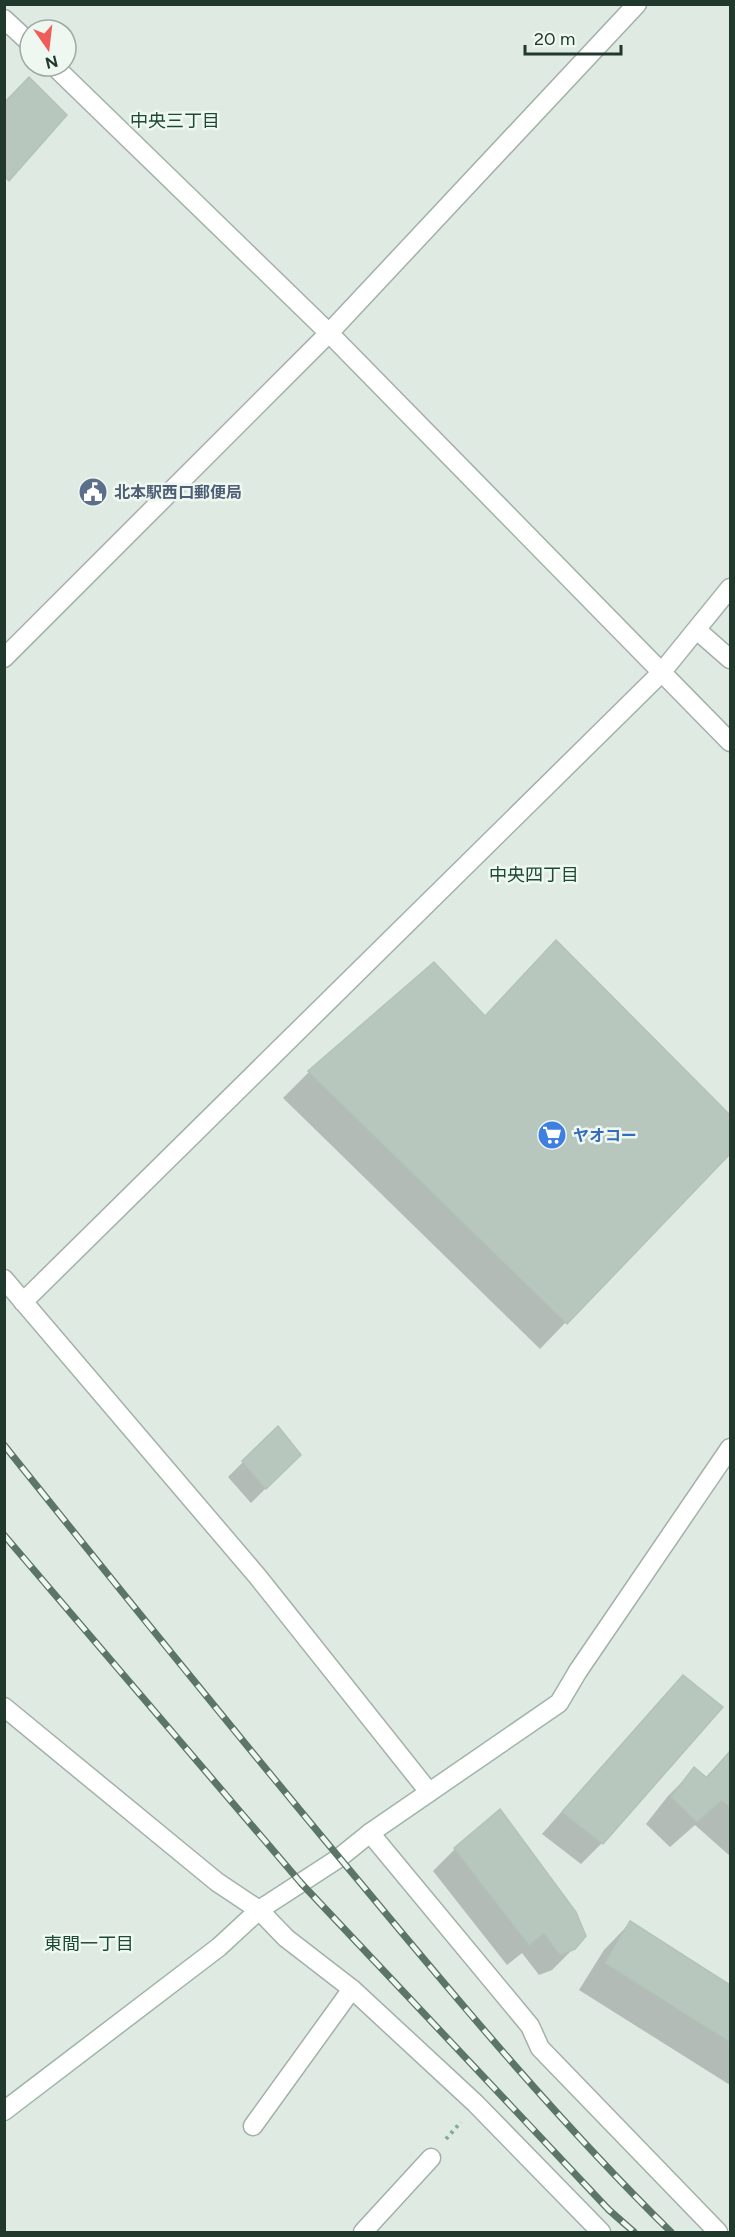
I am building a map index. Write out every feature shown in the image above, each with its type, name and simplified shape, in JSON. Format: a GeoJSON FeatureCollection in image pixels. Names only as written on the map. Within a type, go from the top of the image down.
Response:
{"type":"FeatureCollection","features":[{"type":"Feature","properties":{"kind":"street"},"geometry":{"type":"LineString","coordinates":[[4,658],[329,333],[637,4]]}},
{"type":"Feature","properties":{"kind":"street"},"geometry":{"type":"LineString","coordinates":[[4,19],[18,32]]}},
{"type":"Feature","properties":{"kind":"street"},"geometry":{"type":"LineString","coordinates":[[66,78],[329,333],[730,742]]}},
{"type":"Feature","properties":{"kind":"street"},"geometry":{"type":"LineString","coordinates":[[23,1302],[661,673],[698,631],[730,588]]}},
{"type":"Feature","properties":{"kind":"street"},"geometry":{"type":"LineString","coordinates":[[698,631],[730,659]]}},
{"type":"Feature","properties":{"kind":"street"},"geometry":{"type":"LineString","coordinates":[[4,1279],[258,1577],[429,1792]]}},
{"type":"Feature","properties":{"kind":"street"},"geometry":{"type":"LineString","coordinates":[[4,2111],[219,1947],[259,1910],[339,1858],[370,1833],[559,1703],[578,1671],[730,1448]]}},
{"type":"Feature","properties":{"kind":"street"},"geometry":{"type":"LineString","coordinates":[[4,1707],[217,1882],[259,1910],[286,1938],[352,1989],[475,2103],[601,2232]]}},
{"type":"Feature","properties":{"kind":"street"},"geometry":{"type":"LineString","coordinates":[[370,1833],[530,2026],[540,2048],[718,2232]]}},
{"type":"Feature","properties":{"kind":"street"},"geometry":{"type":"LineString","coordinates":[[253,2126],[352,1989]]}},
{"type":"Feature","properties":{"kind":"street"},"geometry":{"type":"LineString","coordinates":[[363,2232],[431,2158]]}},
{"type":"Feature","properties":{"kind":"path"},"geometry":{"type":"LineString","coordinates":[[431,2158],[475,2103]]}},
{"type":"Feature","properties":{"kind":"building"},"geometry":{"type":"Polygon","coordinates":[[[30,78],[67,115],[9,181],[4,176],[4,103],[30,78]]]}},
{"type":"Feature","properties":{"kind":"building","name":"ヤオコー"},"geometry":{"type":"Polygon","coordinates":[[[556,940],[730,1115],[730,1154],[567,1324],[308,1071],[434,962],[485,1016],[556,940]]]}},
{"type":"Feature","properties":{"kind":"building"},"geometry":{"type":"Polygon","coordinates":[[[278,1426],[301,1455],[266,1489],[242,1461],[278,1426]]]}},
{"type":"Feature","properties":{"kind":"building"},"geometry":{"type":"Polygon","coordinates":[[[683,1675],[723,1707],[603,1844],[562,1812],[683,1675]]]}},
{"type":"Feature","properties":{"kind":"building"},"geometry":{"type":"Polygon","coordinates":[[[730,1751],[730,1807],[722,1800],[697,1822],[671,1797],[694,1767],[707,1778],[730,1751]]]}},
{"type":"Feature","properties":{"kind":"building"},"geometry":{"type":"Polygon","coordinates":[[[500,1809],[576,1912],[586,1936],[575,1949],[560,1955],[544,1933],[529,1945],[454,1848],[500,1809]]]}},
{"type":"Feature","properties":{"kind":"building"},"geometry":{"type":"Polygon","coordinates":[[[630,1921],[730,1985],[730,2042],[605,1963],[630,1921]]]}},
{"type":"Feature","properties":{"kind":"railway"},"geometry":{"type":"LineString","coordinates":[[4,1445],[230,1726],[441,1980],[553,2109],[671,2232]]}},
{"type":"Feature","properties":{"kind":"railway"},"geometry":{"type":"LineString","coordinates":[[4,1535],[301,1883],[609,2210],[634,2232]]}},
{"type":"Feature","properties":{"kind":"place","name":"北本駅西口郵便局"},"geometry":{"type":"Point","coordinates":[93,492]}},
{"type":"Feature","properties":{"kind":"place","name":"ヤオコー"},"geometry":{"type":"Point","coordinates":[552,1135]}},
{"type":"Feature","properties":{"kind":"district","name":"中央三丁目"},"geometry":{"type":"Point","coordinates":[175,121]}},
{"type":"Feature","properties":{"kind":"district","name":"中央四丁目"},"geometry":{"type":"Point","coordinates":[534,875]}},
{"type":"Feature","properties":{"kind":"district","name":"東間一丁目"},"geometry":{"type":"Point","coordinates":[89,1944]}}]}
